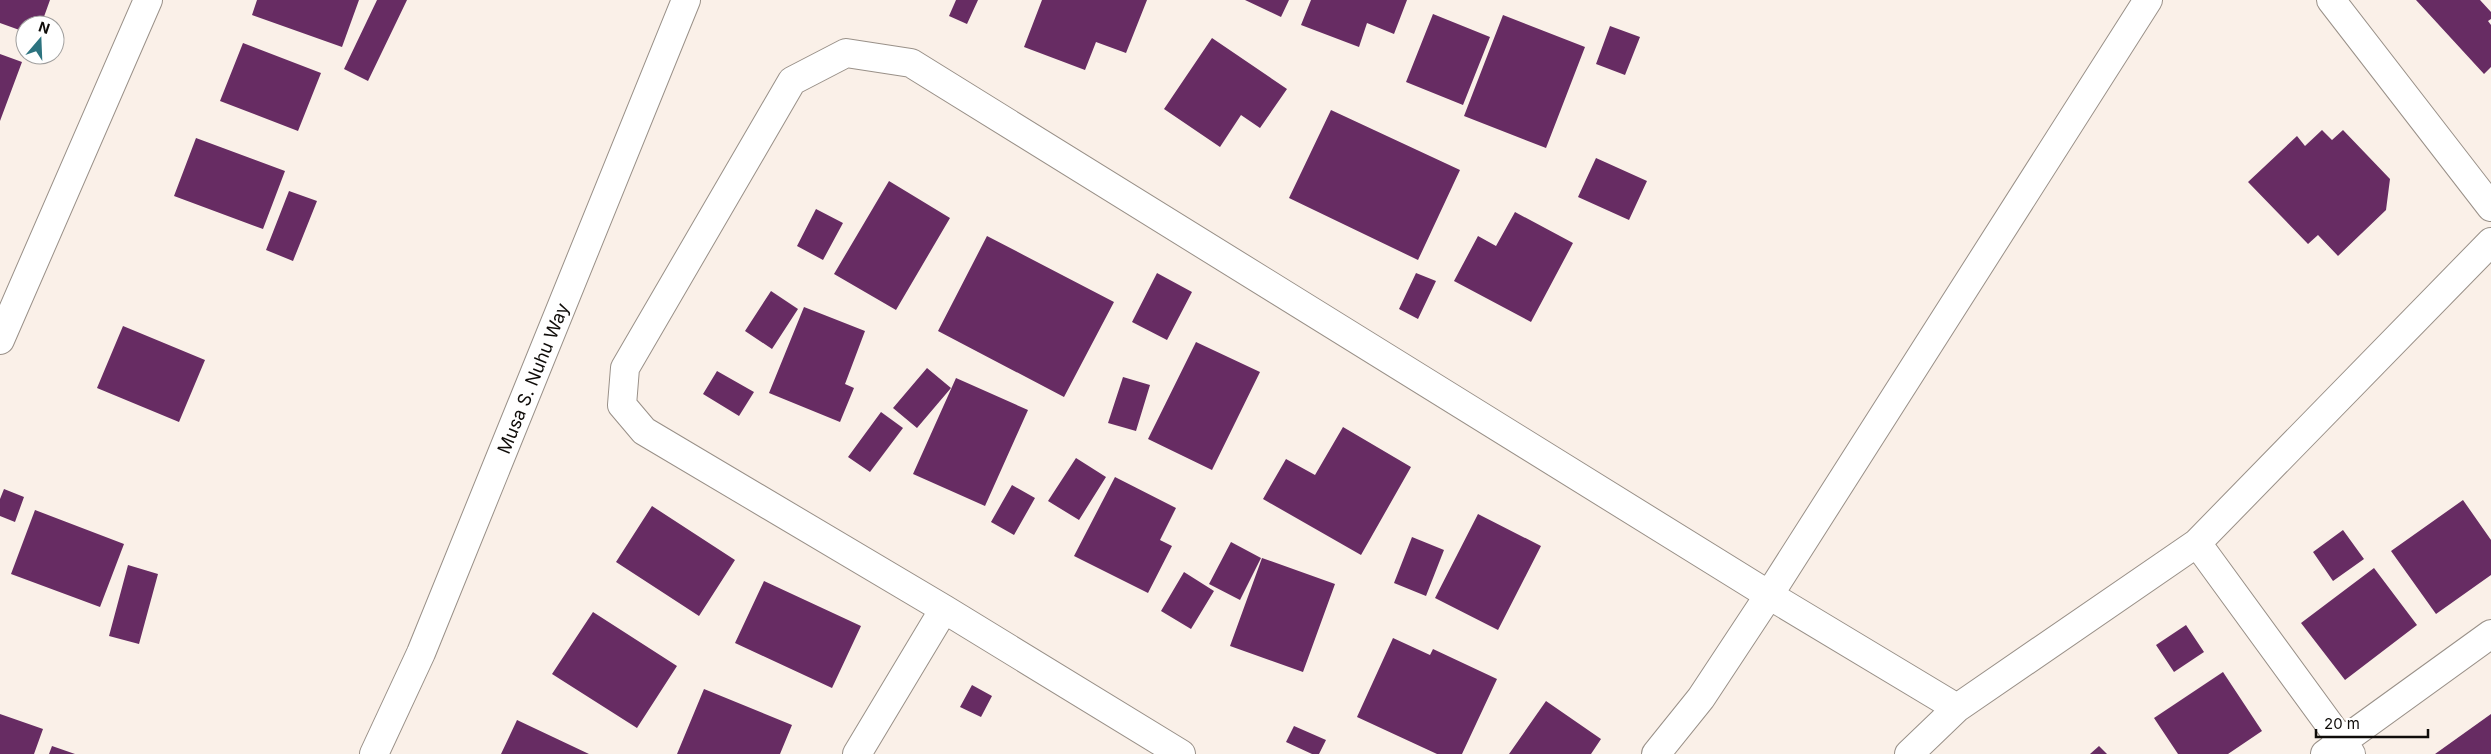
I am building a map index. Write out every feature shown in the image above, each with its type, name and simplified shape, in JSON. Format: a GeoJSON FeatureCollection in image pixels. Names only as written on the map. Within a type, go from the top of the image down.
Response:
{"type":"FeatureCollection","features":[{"type":"Feature","properties":{"kind":"street"},"geometry":{"type":"LineString","coordinates":[[0,340],[148,0]]}},
{"type":"Feature","properties":{"kind":"street","name":"Musa S. Nuhu Way"},"geometry":{"type":"LineString","coordinates":[[374,754],[420,653],[686,0]]}},
{"type":"Feature","properties":{"kind":"street"},"geometry":{"type":"LineString","coordinates":[[1656,754],[1701,698],[1769,595],[2148,0]]}},
{"type":"Feature","properties":{"kind":"street"},"geometry":{"type":"LineString","coordinates":[[2330,0],[2491,206]]}},
{"type":"Feature","properties":{"kind":"street"},"geometry":{"type":"LineString","coordinates":[[1181,754],[944,609],[644,431],[622,405],[625,368],[792,81],[846,53],[912,63],[1769,595],[1957,708]]}},
{"type":"Feature","properties":{"kind":"street"},"geometry":{"type":"LineString","coordinates":[[1909,754],[1957,708],[2197,543],[2491,242]]}},
{"type":"Feature","properties":{"kind":"street"},"geometry":{"type":"LineString","coordinates":[[2197,543],[2339,750],[2491,634]]}},
{"type":"Feature","properties":{"kind":"street"},"geometry":{"type":"LineString","coordinates":[[857,754],[944,609]]}},
{"type":"Feature","properties":{"kind":"building"},"geometry":{"type":"Polygon","coordinates":[[[0,0],[50,0],[45,15],[15,15],[15,28],[0,23],[0,0]]]}},
{"type":"Feature","properties":{"kind":"building"},"geometry":{"type":"Polygon","coordinates":[[[257,0],[359,0],[342,47],[252,15],[257,0]]]}},
{"type":"Feature","properties":{"kind":"building"},"geometry":{"type":"Polygon","coordinates":[[[377,0],[407,0],[368,81],[344,69],[377,0]]]}},
{"type":"Feature","properties":{"kind":"building"},"geometry":{"type":"Polygon","coordinates":[[[956,0],[978,0],[967,24],[949,16],[956,0]]]}},
{"type":"Feature","properties":{"kind":"building"},"geometry":{"type":"Polygon","coordinates":[[[1042,0],[1147,0],[1126,53],[1096,42],[1085,70],[1024,47],[1042,0]]]}},
{"type":"Feature","properties":{"kind":"building"},"geometry":{"type":"Polygon","coordinates":[[[1245,0],[1289,0],[1281,17],[1245,0]]]}},
{"type":"Feature","properties":{"kind":"building"},"geometry":{"type":"Polygon","coordinates":[[[1311,0],[1407,0],[1394,34],[1367,23],[1359,47],[1301,25],[1311,0]]]}},
{"type":"Feature","properties":{"kind":"building"},"geometry":{"type":"Polygon","coordinates":[[[2416,0],[2480,0],[2491,12],[2491,19],[2488,21],[2491,25],[2491,67],[2484,74],[2416,0]]]}},
{"type":"Feature","properties":{"kind":"building"},"geometry":{"type":"Polygon","coordinates":[[[1433,14],[1490,37],[1463,105],[1406,82],[1433,14]]]}},
{"type":"Feature","properties":{"kind":"building"},"geometry":{"type":"Polygon","coordinates":[[[1503,15],[1585,47],[1546,148],[1464,116],[1503,15]]]}},
{"type":"Feature","properties":{"kind":"building"},"geometry":{"type":"Polygon","coordinates":[[[1610,26],[1640,37],[1625,75],[1596,64],[1610,26]]]}},
{"type":"Feature","properties":{"kind":"building"},"geometry":{"type":"Polygon","coordinates":[[[1212,38],[1287,89],[1260,128],[1241,115],[1220,147],[1164,109],[1212,38]]]}},
{"type":"Feature","properties":{"kind":"building"},"geometry":{"type":"Polygon","coordinates":[[[243,43],[321,73],[298,131],[220,101],[243,43]]]}},
{"type":"Feature","properties":{"kind":"building"},"geometry":{"type":"Polygon","coordinates":[[[0,54],[15,59],[15,65],[21,65],[0,121],[0,54]]]}},
{"type":"Feature","properties":{"kind":"building"},"geometry":{"type":"Polygon","coordinates":[[[1331,110],[1460,170],[1418,260],[1289,198],[1331,110]]]}},
{"type":"Feature","properties":{"kind":"building"},"geometry":{"type":"Polygon","coordinates":[[[2322,130],[2332,140],[2343,130],[2390,179],[2386,210],[2338,256],[2318,235],[2308,244],[2248,182],[2297,136],[2305,146],[2322,130]]]}},
{"type":"Feature","properties":{"kind":"building"},"geometry":{"type":"Polygon","coordinates":[[[196,138],[285,171],[263,229],[174,196],[196,138]]]}},
{"type":"Feature","properties":{"kind":"building"},"geometry":{"type":"Polygon","coordinates":[[[1596,158],[1647,181],[1629,220],[1578,197],[1596,158]]]}},
{"type":"Feature","properties":{"kind":"building"},"geometry":{"type":"Polygon","coordinates":[[[889,181],[950,218],[896,310],[834,274],[889,181]]]}},
{"type":"Feature","properties":{"kind":"building"},"geometry":{"type":"Polygon","coordinates":[[[289,191],[317,201],[293,261],[266,250],[289,191]]]}},
{"type":"Feature","properties":{"kind":"building"},"geometry":{"type":"Polygon","coordinates":[[[816,209],[843,223],[823,260],[797,246],[816,209]]]}},
{"type":"Feature","properties":{"kind":"building"},"geometry":{"type":"Polygon","coordinates":[[[1515,212],[1573,243],[1531,322],[1454,281],[1478,236],[1496,246],[1515,212]]]}},
{"type":"Feature","properties":{"kind":"building"},"geometry":{"type":"Polygon","coordinates":[[[987,236],[1114,302],[1064,397],[938,331],[987,236]]]}},
{"type":"Feature","properties":{"kind":"building"},"geometry":{"type":"Polygon","coordinates":[[[1157,273],[1192,292],[1167,340],[1132,322],[1157,273]]]}},
{"type":"Feature","properties":{"kind":"building"},"geometry":{"type":"Polygon","coordinates":[[[1416,273],[1436,281],[1418,319],[1399,309],[1416,273]]]}},
{"type":"Feature","properties":{"kind":"building"},"geometry":{"type":"Polygon","coordinates":[[[771,291],[798,309],[772,349],[745,331],[771,291]]]}},
{"type":"Feature","properties":{"kind":"building"},"geometry":{"type":"Polygon","coordinates":[[[804,307],[865,331],[845,384],[854,388],[840,422],[769,393],[804,307]]]}},
{"type":"Feature","properties":{"kind":"building"},"geometry":{"type":"Polygon","coordinates":[[[123,326],[205,360],[179,422],[97,388],[123,326]]]}},
{"type":"Feature","properties":{"kind":"building"},"geometry":{"type":"Polygon","coordinates":[[[1196,342],[1260,372],[1212,470],[1148,439],[1196,342]]]}},
{"type":"Feature","properties":{"kind":"building"},"geometry":{"type":"Polygon","coordinates":[[[927,368],[951,388],[917,428],[893,408],[927,368]]]}},
{"type":"Feature","properties":{"kind":"building"},"geometry":{"type":"Polygon","coordinates":[[[717,371],[754,392],[739,416],[703,394],[717,371]]]}},
{"type":"Feature","properties":{"kind":"building"},"geometry":{"type":"Polygon","coordinates":[[[1123,377],[1150,385],[1136,431],[1108,423],[1123,377]]]}},
{"type":"Feature","properties":{"kind":"building"},"geometry":{"type":"Polygon","coordinates":[[[956,378],[1028,410],[985,506],[913,474],[956,378]]]}},
{"type":"Feature","properties":{"kind":"building"},"geometry":{"type":"Polygon","coordinates":[[[881,412],[903,428],[870,472],[848,457],[881,412]]]}},
{"type":"Feature","properties":{"kind":"building"},"geometry":{"type":"Polygon","coordinates":[[[1343,427],[1411,467],[1361,555],[1263,499],[1286,459],[1315,475],[1343,427]]]}},
{"type":"Feature","properties":{"kind":"building"},"geometry":{"type":"Polygon","coordinates":[[[1076,458],[1106,477],[1079,520],[1048,501],[1076,458]]]}},
{"type":"Feature","properties":{"kind":"building"},"geometry":{"type":"Polygon","coordinates":[[[1115,477],[1176,508],[1160,540],[1172,546],[1148,593],[1074,556],[1115,477]]]}},
{"type":"Feature","properties":{"kind":"building"},"geometry":{"type":"Polygon","coordinates":[[[1012,485],[1035,498],[1014,535],[991,522],[1012,485]]]}},
{"type":"Feature","properties":{"kind":"building"},"geometry":{"type":"Polygon","coordinates":[[[4,489],[24,497],[15,522],[0,516],[0,499],[4,489]]]}},
{"type":"Feature","properties":{"kind":"building"},"geometry":{"type":"Polygon","coordinates":[[[2463,500],[2491,540],[2491,575],[2436,614],[2391,551],[2463,500]]]}},
{"type":"Feature","properties":{"kind":"building"},"geometry":{"type":"Polygon","coordinates":[[[652,506],[735,560],[699,616],[616,562],[652,506]]]}},
{"type":"Feature","properties":{"kind":"building"},"geometry":{"type":"Polygon","coordinates":[[[35,510],[124,544],[100,607],[11,574],[35,510]]]}},
{"type":"Feature","properties":{"kind":"building"},"geometry":{"type":"Polygon","coordinates":[[[1478,514],[1541,546],[1498,630],[1435,598],[1478,514]]]}},
{"type":"Feature","properties":{"kind":"building"},"geometry":{"type":"Polygon","coordinates":[[[2343,530],[2364,559],[2333,581],[2313,552],[2343,530]]]}},
{"type":"Feature","properties":{"kind":"building"},"geometry":{"type":"Polygon","coordinates":[[[1412,537],[1444,550],[1426,596],[1394,583],[1412,537]]]}},
{"type":"Feature","properties":{"kind":"building"},"geometry":{"type":"Polygon","coordinates":[[[1231,542],[1261,558],[1240,600],[1209,584],[1231,542]]]}},
{"type":"Feature","properties":{"kind":"building"},"geometry":{"type":"Polygon","coordinates":[[[1262,558],[1335,584],[1303,672],[1230,646],[1262,558]]]}},
{"type":"Feature","properties":{"kind":"building"},"geometry":{"type":"Polygon","coordinates":[[[128,565],[158,574],[139,644],[109,636],[128,565]]]}},
{"type":"Feature","properties":{"kind":"building"},"geometry":{"type":"Polygon","coordinates":[[[2374,568],[2417,625],[2345,680],[2301,623],[2374,568]]]}},
{"type":"Feature","properties":{"kind":"building"},"geometry":{"type":"Polygon","coordinates":[[[1184,572],[1214,591],[1191,629],[1161,611],[1184,572]]]}},
{"type":"Feature","properties":{"kind":"building"},"geometry":{"type":"Polygon","coordinates":[[[764,581],[861,626],[832,688],[735,643],[764,581]]]}},
{"type":"Feature","properties":{"kind":"building"},"geometry":{"type":"Polygon","coordinates":[[[593,612],[677,666],[637,728],[552,674],[593,612]]]}},
{"type":"Feature","properties":{"kind":"building"},"geometry":{"type":"Polygon","coordinates":[[[2186,625],[2204,652],[2174,672],[2156,645],[2186,625]]]}},
{"type":"Feature","properties":{"kind":"building"},"geometry":{"type":"Polygon","coordinates":[[[1393,638],[1430,655],[1433,649],[1497,679],[1462,754],[1437,754],[1357,717],[1393,638]]]}},
{"type":"Feature","properties":{"kind":"building"},"geometry":{"type":"Polygon","coordinates":[[[2223,672],[2262,731],[2228,754],[2178,754],[2154,718],[2223,672]]]}},
{"type":"Feature","properties":{"kind":"building"},"geometry":{"type":"Polygon","coordinates":[[[972,685],[992,696],[981,717],[960,707],[972,685]]]}},
{"type":"Feature","properties":{"kind":"building"},"geometry":{"type":"Polygon","coordinates":[[[704,689],[792,725],[780,754],[677,754],[704,689]]]}},
{"type":"Feature","properties":{"kind":"building"},"geometry":{"type":"Polygon","coordinates":[[[1546,701],[1601,739],[1591,754],[1509,754],[1546,701]]]}},
{"type":"Feature","properties":{"kind":"building"},"geometry":{"type":"Polygon","coordinates":[[[0,714],[43,729],[34,754],[0,754],[0,714]]]}},
{"type":"Feature","properties":{"kind":"building"},"geometry":{"type":"Polygon","coordinates":[[[2491,714],[2491,754],[2435,754],[2491,714]]]}},
{"type":"Feature","properties":{"kind":"building"},"geometry":{"type":"Polygon","coordinates":[[[517,720],[589,754],[501,754],[517,720]]]}},
{"type":"Feature","properties":{"kind":"building"},"geometry":{"type":"Polygon","coordinates":[[[1294,726],[1326,740],[1319,754],[1312,754],[1286,742],[1294,726]]]}},
{"type":"Feature","properties":{"kind":"building"},"geometry":{"type":"Polygon","coordinates":[[[52,746],[75,754],[49,754],[52,746]]]}},
{"type":"Feature","properties":{"kind":"building"},"geometry":{"type":"Polygon","coordinates":[[[2099,746],[2107,754],[2090,754],[2099,746]]]}}]}
